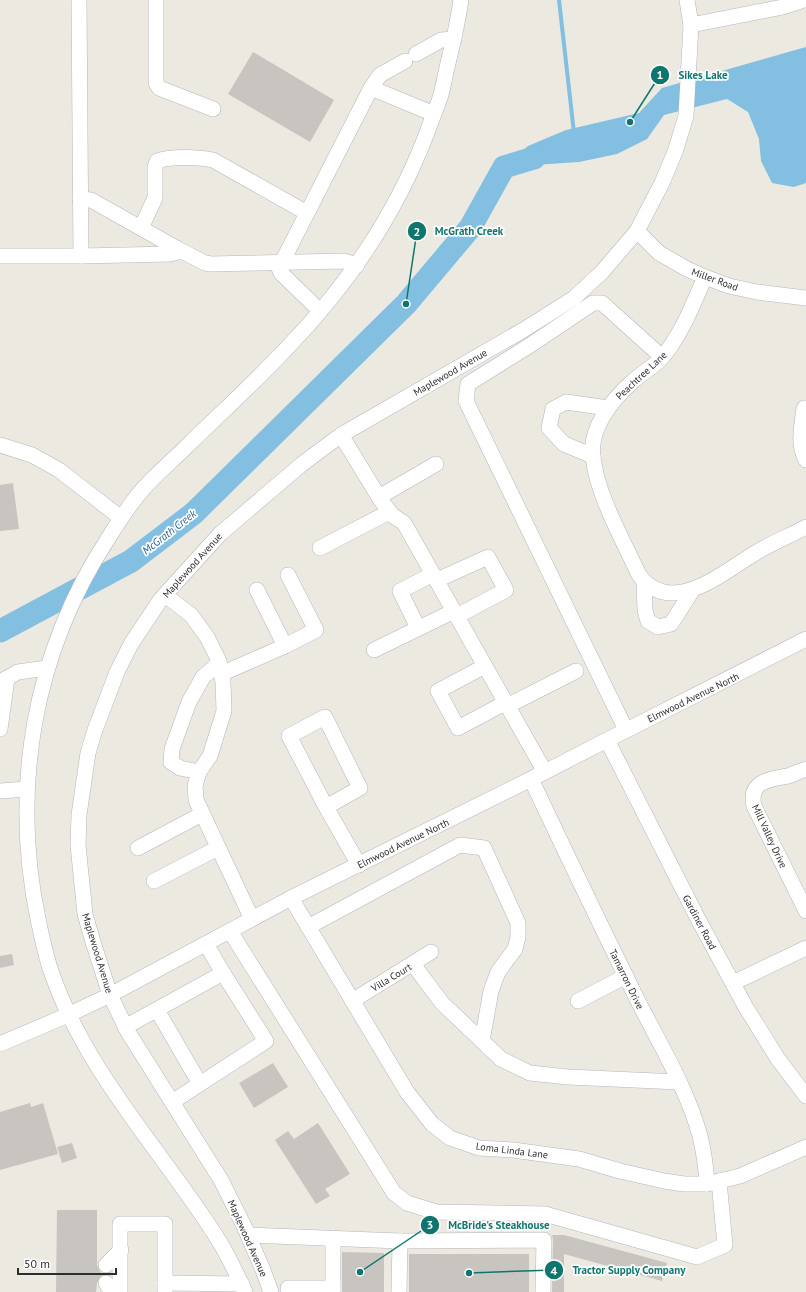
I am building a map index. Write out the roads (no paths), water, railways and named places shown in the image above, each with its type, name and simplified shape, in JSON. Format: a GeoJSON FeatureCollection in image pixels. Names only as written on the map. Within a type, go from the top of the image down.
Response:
{"type":"FeatureCollection","features":[{"type":"Feature","properties":{"kind":"street"},"geometry":{"type":"LineString","coordinates":[[79,0],[81,256]]}},
{"type":"Feature","properties":{"kind":"street"},"geometry":{"type":"LineString","coordinates":[[156,0],[156,83],[159,88],[213,109]]}},
{"type":"Feature","properties":{"kind":"street"},"geometry":{"type":"LineString","coordinates":[[120,1292],[120,1224],[165,1224],[165,1287],[244,1288],[216,1235],[170,1168],[131,1117],[91,1056],[68,1015],[47,957],[33,894],[29,859],[26,789],[34,720],[47,668],[68,612],[89,569],[121,518],[144,487],[289,347],[334,295],[363,258],[391,213],[420,152],[440,97],[454,39],[461,0]]}},
{"type":"Feature","properties":{"kind":"street","name":"Maplewood Avenue"},"geometry":{"type":"LineString","coordinates":[[271,1292],[248,1236],[221,1180],[125,1027],[110,994],[85,914],[78,845],[79,815],[88,753],[95,730],[117,672],[131,644],[165,595],[220,534],[302,464],[341,435],[518,333],[574,298],[602,272],[637,231],[662,183],[675,152],[686,116],[691,24],[687,0]]}},
{"type":"Feature","properties":{"kind":"street"},"geometry":{"type":"LineString","coordinates":[[691,24],[783,7],[804,0]]}},
{"type":"Feature","properties":{"kind":"street"},"geometry":{"type":"LineString","coordinates":[[320,311],[281,274],[279,268],[281,263],[371,88],[380,75],[441,40],[454,39]]}},
{"type":"Feature","properties":{"kind":"street"},"geometry":{"type":"LineString","coordinates":[[371,88],[434,114]]}},
{"type":"Feature","properties":{"kind":"street"},"geometry":{"type":"LineString","coordinates":[[141,228],[155,198],[155,167],[157,161],[164,159],[204,158],[213,160],[307,213]]}},
{"type":"Feature","properties":{"kind":"street"},"geometry":{"type":"LineString","coordinates":[[80,199],[91,200],[205,263],[344,261],[357,265]]}},
{"type":"Feature","properties":{"kind":"street","name":"Miller Road"},"geometry":{"type":"LineString","coordinates":[[637,231],[659,253],[705,277],[729,286],[757,292],[806,298]]}},
{"type":"Feature","properties":{"kind":"street"},"geometry":{"type":"LineString","coordinates":[[0,256],[170,254],[175,253],[178,249]]}},
{"type":"Feature","properties":{"kind":"street","name":"Peachtree Lane"},"geometry":{"type":"LineString","coordinates":[[705,277],[686,319],[668,351],[656,364],[632,382],[608,408],[599,422],[592,446],[592,456],[598,482],[604,498],[639,575],[652,587],[663,592],[675,594],[692,591],[758,551],[806,527]]}},
{"type":"Feature","properties":{"kind":"street"},"geometry":{"type":"LineString","coordinates":[[626,730],[466,401],[468,384],[532,344],[593,303],[602,303],[662,357]]}},
{"type":"Feature","properties":{"kind":"street","name":"Peachtree Lane"},"geometry":{"type":"LineString","coordinates":[[592,456],[564,444],[549,428],[553,409],[566,402],[608,408]]}},
{"type":"Feature","properties":{"kind":"street"},"geometry":{"type":"LineString","coordinates":[[804,408],[800,442],[806,460]]}},
{"type":"Feature","properties":{"kind":"street"},"geometry":{"type":"LineString","coordinates":[[341,435],[389,512],[404,523],[545,772]]}},
{"type":"Feature","properties":{"kind":"street"},"geometry":{"type":"LineString","coordinates":[[0,445],[32,454],[58,470],[121,518]]}},
{"type":"Feature","properties":{"kind":"street"},"geometry":{"type":"LineString","coordinates":[[379,497],[436,464]]}},
{"type":"Feature","properties":{"kind":"street"},"geometry":{"type":"LineString","coordinates":[[320,548],[389,512]]}},
{"type":"Feature","properties":{"kind":"street"},"geometry":{"type":"LineString","coordinates":[[374,650],[418,628],[456,614],[506,590],[488,556],[400,592],[418,628]]}},
{"type":"Feature","properties":{"kind":"street"},"geometry":{"type":"LineString","coordinates":[[199,772],[180,768],[171,762],[172,749],[189,702],[203,677],[220,669],[285,646],[316,630],[288,575]]}},
{"type":"Feature","properties":{"kind":"street","name":"Peachtree Lane"},"geometry":{"type":"LineString","coordinates":[[644,581],[645,610],[648,621],[658,627],[671,624],[692,591]]}},
{"type":"Feature","properties":{"kind":"street"},"geometry":{"type":"LineString","coordinates":[[257,590],[285,646]]}},
{"type":"Feature","properties":{"kind":"street"},"geometry":{"type":"LineString","coordinates":[[165,595],[191,615],[207,638],[220,669],[223,682],[224,711],[210,756],[199,772],[195,786],[196,800],[252,919]]}},
{"type":"Feature","properties":{"kind":"street","name":"Elmwood Avenue North"},"geometry":{"type":"LineString","coordinates":[[0,1044],[68,1015],[110,994],[291,898],[545,772],[806,639]]}},
{"type":"Feature","properties":{"kind":"street"},"geometry":{"type":"LineString","coordinates":[[485,666],[438,691],[458,728],[576,671]]}},
{"type":"Feature","properties":{"kind":"street"},"geometry":{"type":"LineString","coordinates":[[0,729],[4,680],[18,672],[47,668]]}},
{"type":"Feature","properties":{"kind":"street"},"geometry":{"type":"LineString","coordinates":[[326,807],[360,788],[325,717],[289,736],[326,807],[359,865]]}},
{"type":"Feature","properties":{"kind":"street","name":"Gardiner Road"},"geometry":{"type":"LineString","coordinates":[[607,740],[697,917],[745,1006],[778,1059],[806,1096]]}},
{"type":"Feature","properties":{"kind":"street","name":"Mill Valley Drive"},"geometry":{"type":"LineString","coordinates":[[806,769],[789,775],[773,778],[757,786],[753,790],[752,798],[754,806],[806,911]]}},
{"type":"Feature","properties":{"kind":"street","name":"Tamarron Drive"},"geometry":{"type":"LineString","coordinates":[[230,931],[394,1193],[407,1203],[436,1212],[545,1214],[697,1257],[725,1245],[713,1183],[705,1162],[694,1117],[679,1082],[531,779]]}},
{"type":"Feature","properties":{"kind":"street"},"geometry":{"type":"LineString","coordinates":[[0,792],[26,789]]}},
{"type":"Feature","properties":{"kind":"street"},"geometry":{"type":"LineString","coordinates":[[138,848],[202,814]]}},
{"type":"Feature","properties":{"kind":"street"},"geometry":{"type":"LineString","coordinates":[[308,927],[460,845],[484,848],[518,923],[518,938],[515,949],[498,972],[491,991],[482,1041]]}},
{"type":"Feature","properties":{"kind":"street"},"geometry":{"type":"LineString","coordinates":[[154,881],[218,848]]}},
{"type":"Feature","properties":{"kind":"street","name":"Loma Linda Lane"},"geometry":{"type":"LineString","coordinates":[[291,898],[407,1092],[432,1124],[450,1138],[479,1148],[513,1150],[580,1159],[620,1171],[684,1184],[713,1183],[740,1176],[806,1146]]}},
{"type":"Feature","properties":{"kind":"street"},"geometry":{"type":"LineString","coordinates":[[172,1102],[266,1041],[206,944]]}},
{"type":"Feature","properties":{"kind":"street"},"geometry":{"type":"LineString","coordinates":[[733,983],[806,948]]}},
{"type":"Feature","properties":{"kind":"street","name":"Villa Court"},"geometry":{"type":"LineString","coordinates":[[352,1001],[431,952]]}},
{"type":"Feature","properties":{"kind":"street"},"geometry":{"type":"LineString","coordinates":[[413,964],[442,1003],[501,1059],[530,1073],[568,1077],[679,1082]]}},
{"type":"Feature","properties":{"kind":"street"},"geometry":{"type":"LineString","coordinates":[[125,1027],[224,973]]}},
{"type":"Feature","properties":{"kind":"street"},"geometry":{"type":"LineString","coordinates":[[578,1001],[626,976]]}},
{"type":"Feature","properties":{"kind":"street"},"geometry":{"type":"LineString","coordinates":[[157,1010],[200,1084]]}},
{"type":"Feature","properties":{"kind":"street"},"geometry":{"type":"LineString","coordinates":[[248,1236],[400,1241],[544,1240],[544,1292]]}},
{"type":"Feature","properties":{"kind":"street"},"geometry":{"type":"LineString","coordinates":[[288,1288],[333,1290],[333,1238]]}},
{"type":"Feature","properties":{"kind":"street"},"geometry":{"type":"LineString","coordinates":[[399,1292],[400,1241]]}},
{"type":"Feature","properties":{"kind":"street"},"geometry":{"type":"LineString","coordinates":[[106,1265],[121,1250]]}},
{"type":"Feature","properties":{"kind":"water"},"geometry":{"type":"Polygon","coordinates":[[[806,47],[806,183],[794,187],[772,183],[761,161],[759,139],[748,112],[727,99],[664,115],[647,139],[617,154],[579,162],[504,167],[528,146],[566,130],[639,113],[662,88],[806,47]]]}},
{"type":"Feature","properties":{"kind":"waterway"},"geometry":{"type":"LineString","coordinates":[[559,0],[574,133]]}},
{"type":"Feature","properties":{"kind":"waterway","name":"McGrath Creek"},"geometry":{"type":"LineString","coordinates":[[0,631],[131,561],[194,513],[406,304],[470,228],[504,167],[534,158]]}},
{"type":"Feature","properties":{"kind":"place","name":"Sikes Lake"},"geometry":{"type":"Point","coordinates":[630,122]}},
{"type":"Feature","properties":{"kind":"place","name":"McGrath Creek"},"geometry":{"type":"Point","coordinates":[406,304]}},
{"type":"Feature","properties":{"kind":"place","name":"McBride's Steakhouse"},"geometry":{"type":"Point","coordinates":[360,1272]}},
{"type":"Feature","properties":{"kind":"place","name":"Tractor Supply Company"},"geometry":{"type":"Point","coordinates":[469,1273]}}]}
